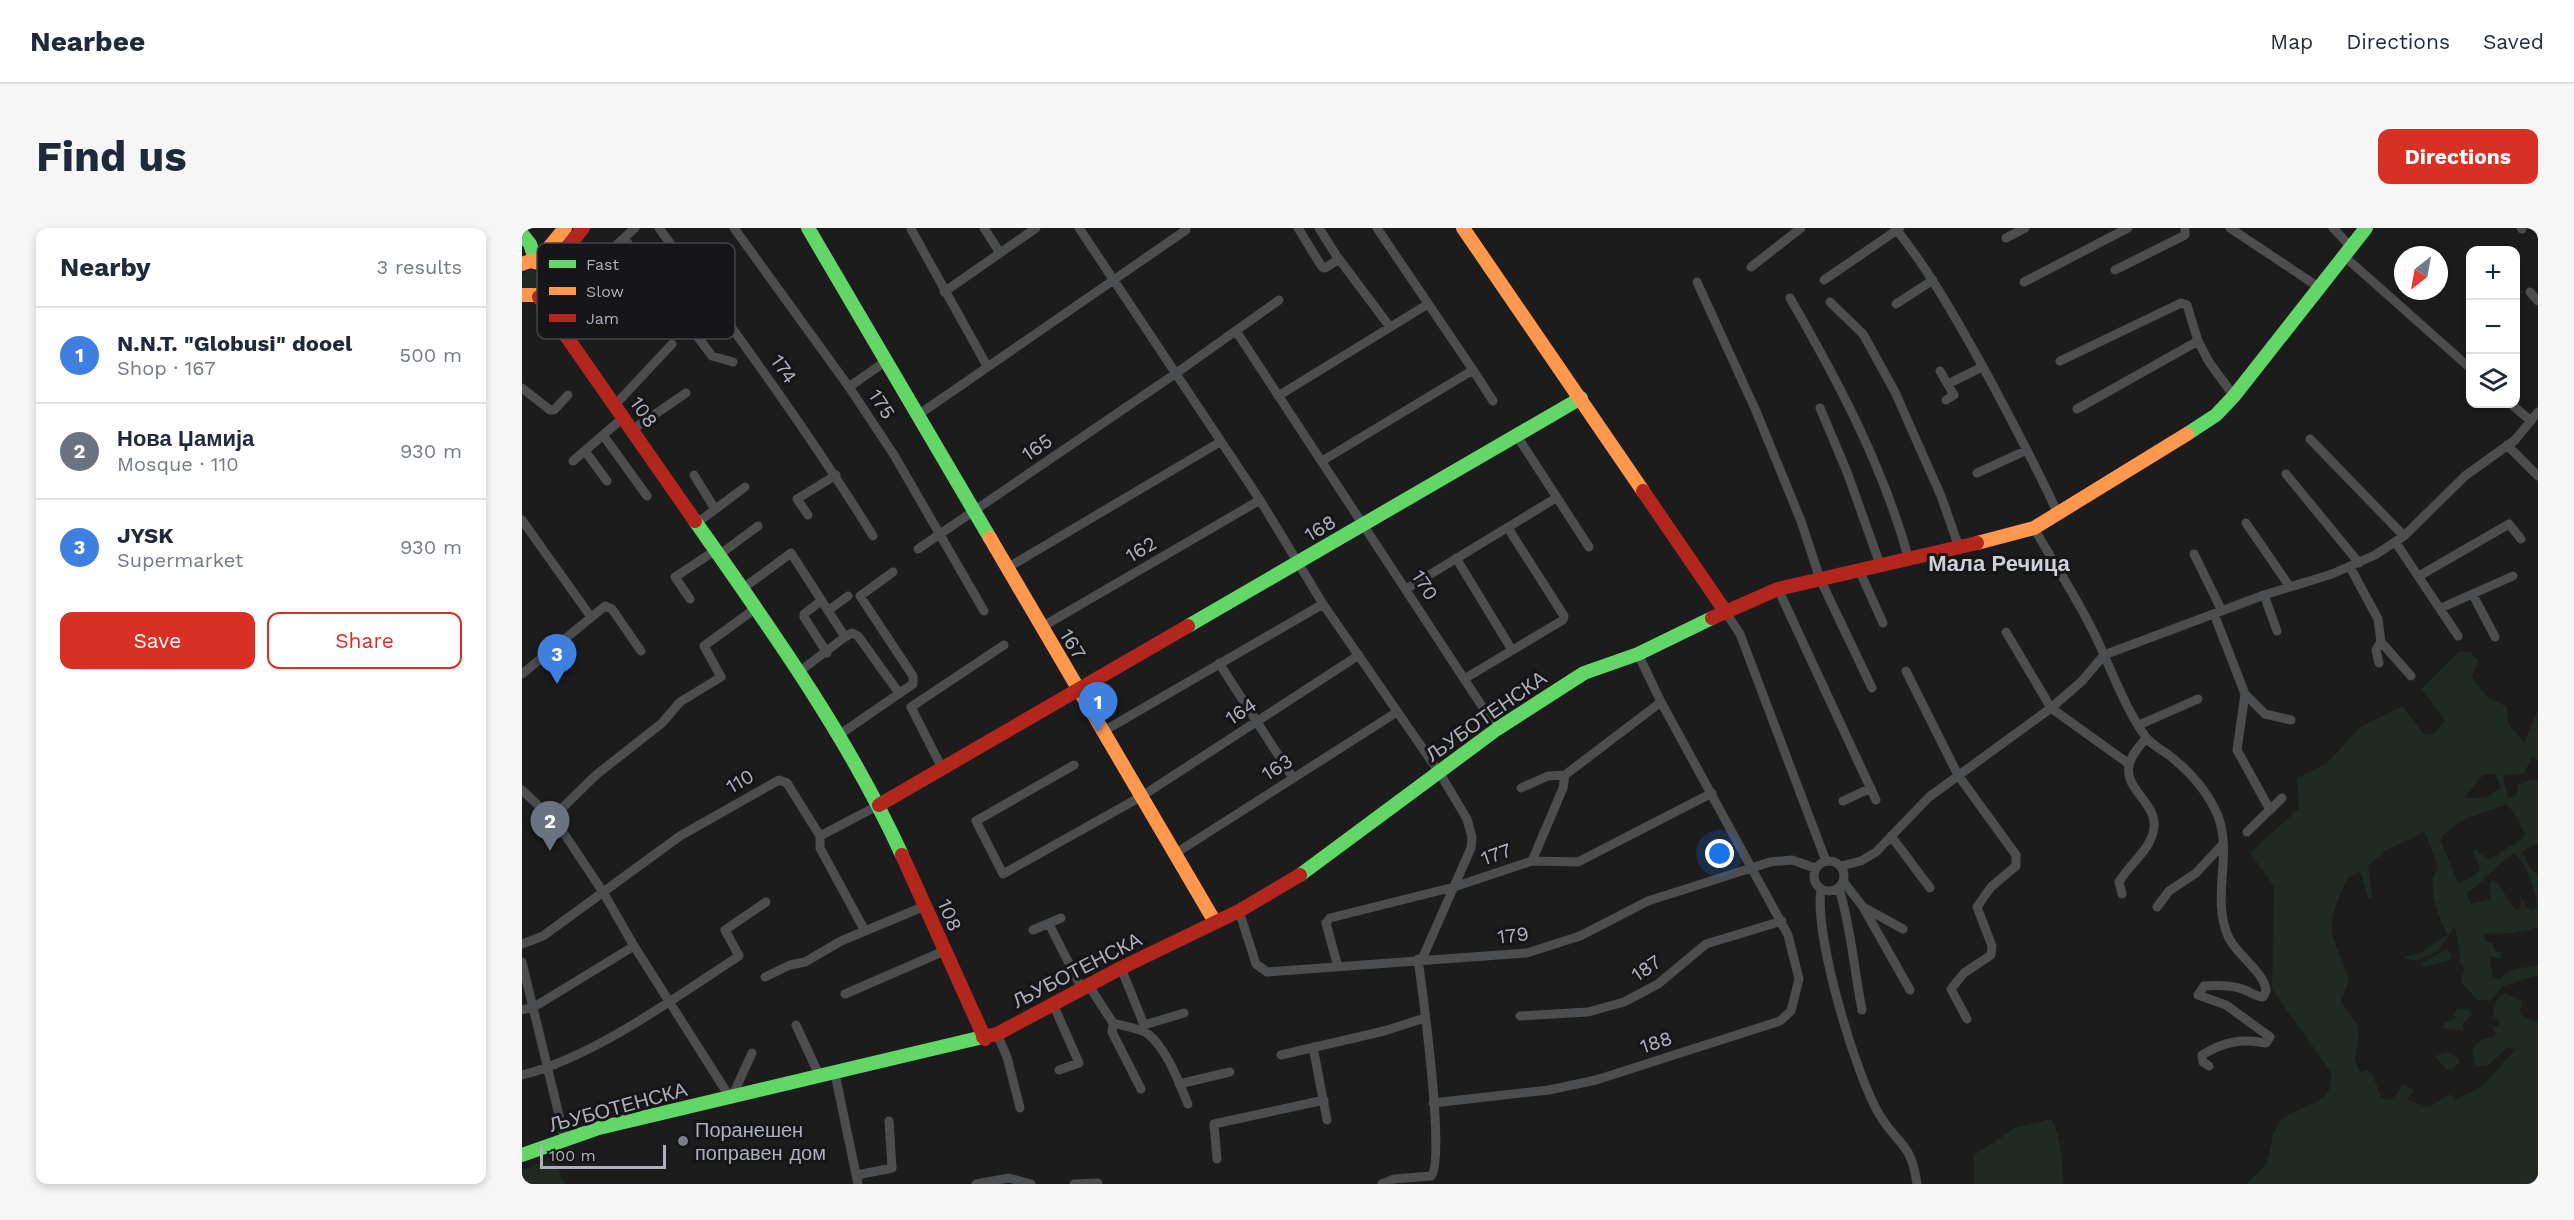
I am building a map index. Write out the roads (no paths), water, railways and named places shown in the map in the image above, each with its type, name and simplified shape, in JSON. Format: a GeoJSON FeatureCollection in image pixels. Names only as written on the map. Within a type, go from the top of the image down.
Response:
{"type":"FeatureCollection","features":[{"type":"Feature","properties":{"kind":"street"},"geometry":{"type":"LineString","coordinates":[[553,243],[565,228]]}},
{"type":"Feature","properties":{"kind":"street"},"geometry":{"type":"LineString","coordinates":[[572,243],[584,228]]}},
{"type":"Feature","properties":{"kind":"street"},"geometry":{"type":"LineString","coordinates":[[619,243],[635,228]]}},
{"type":"Feature","properties":{"kind":"street","name":"174"},"geometry":{"type":"LineString","coordinates":[[659,228],[670,243]]}},
{"type":"Feature","properties":{"kind":"street","name":"175"},"geometry":{"type":"LineString","coordinates":[[734,228],[849,387],[894,455],[984,611]]}},
{"type":"Feature","properties":{"kind":"street","name":"167"},"geometry":{"type":"LineString","coordinates":[[808,228],[1040,628],[1215,922]]}},
{"type":"Feature","properties":{"kind":"street"},"geometry":{"type":"LineString","coordinates":[[984,228],[1000,253]]}},
{"type":"Feature","properties":{"kind":"street"},"geometry":{"type":"LineString","coordinates":[[944,292],[1036,228]]}},
{"type":"Feature","properties":{"kind":"street"},"geometry":{"type":"LineString","coordinates":[[1079,228],[1111,280],[1260,500],[1323,604],[1439,772],[1467,819],[1472,837],[1471,848],[1420,959],[1437,1143],[1435,1172],[1431,1176],[1394,1179],[1382,1184]]}},
{"type":"Feature","properties":{"kind":"street"},"geometry":{"type":"LineString","coordinates":[[1298,228],[1322,267],[1325,268],[1339,259]]}},
{"type":"Feature","properties":{"kind":"street"},"geometry":{"type":"LineString","coordinates":[[1319,228],[1339,259],[1390,327]]}},
{"type":"Feature","properties":{"kind":"street"},"geometry":{"type":"LineString","coordinates":[[1377,228],[1492,401]]}},
{"type":"Feature","properties":{"kind":"street"},"geometry":{"type":"LineString","coordinates":[[1463,228],[1740,634],[1826,861]]}},
{"type":"Feature","properties":{"kind":"street"},"geometry":{"type":"LineString","coordinates":[[1751,267],[1801,228]]}},
{"type":"Feature","properties":{"kind":"street"},"geometry":{"type":"LineString","coordinates":[[2006,237],[2025,228]]}},
{"type":"Feature","properties":{"kind":"street"},"geometry":{"type":"LineString","coordinates":[[2024,282],[2128,228]]}},
{"type":"Feature","properties":{"kind":"street"},"geometry":{"type":"LineString","coordinates":[[2115,270],[2185,235],[2185,228]]}},
{"type":"Feature","properties":{"kind":"street"},"geometry":{"type":"LineString","coordinates":[[2230,228],[2320,288]]}},
{"type":"Feature","properties":{"kind":"street"},"geometry":{"type":"LineString","coordinates":[[2333,228],[2348,252],[2466,364]]}},
{"type":"Feature","properties":{"kind":"street","name":"ЉУБОТЕНСКА"},"geometry":{"type":"LineString","coordinates":[[522,1155],[599,1128],[991,1037],[1121,968],[1239,911],[1300,875],[1497,729],[1584,673],[1638,654],[1725,611],[1778,589],[1881,567],[2034,528],[2129,472],[2216,414],[2234,396],[2366,228]]}},
{"type":"Feature","properties":{"kind":"street"},"geometry":{"type":"LineString","coordinates":[[911,229],[987,366]]}},
{"type":"Feature","properties":{"kind":"street"},"geometry":{"type":"LineString","coordinates":[[1824,280],[1897,229],[1933,280],[2027,450],[2058,514]]}},
{"type":"Feature","properties":{"kind":"street"},"geometry":{"type":"LineString","coordinates":[[918,415],[1186,230]]}},
{"type":"Feature","properties":{"kind":"street"},"geometry":{"type":"LineString","coordinates":[[522,234],[530,244],[537,262],[522,264]]}},
{"type":"Feature","properties":{"kind":"street"},"geometry":{"type":"LineString","coordinates":[[624,238],[628,243]]}},
{"type":"Feature","properties":{"kind":"street"},"geometry":{"type":"LineString","coordinates":[[1896,304],[1933,280]]}},
{"type":"Feature","properties":{"kind":"street"},"geometry":{"type":"LineString","coordinates":[[1697,282],[1756,411],[1801,520],[1820,579],[1872,688]]}},
{"type":"Feature","properties":{"kind":"street"},"geometry":{"type":"LineString","coordinates":[[2530,292],[2538,301]]}},
{"type":"Feature","properties":{"kind":"street"},"geometry":{"type":"LineString","coordinates":[[1790,298],[1847,403],[1899,522],[1909,560]]}},
{"type":"Feature","properties":{"kind":"street","name":"165"},"geometry":{"type":"LineString","coordinates":[[918,549],[1175,374],[1279,300]]}},
{"type":"Feature","properties":{"kind":"street"},"geometry":{"type":"LineString","coordinates":[[1830,302],[1863,334],[1895,392],[1941,496],[1959,547]]}},
{"type":"Feature","properties":{"kind":"street"},"geometry":{"type":"LineString","coordinates":[[2060,361],[2181,303],[2187,305],[2198,341],[2209,362],[2234,396]]}},
{"type":"Feature","properties":{"kind":"street"},"geometry":{"type":"LineString","coordinates":[[1278,396],[1428,304]]}},
{"type":"Feature","properties":{"kind":"street","name":"170"},"geometry":{"type":"LineString","coordinates":[[1236,331],[1497,729]]}},
{"type":"Feature","properties":{"kind":"street","name":"174"},"geometry":{"type":"LineString","coordinates":[[735,332],[836,476],[873,536]]}},
{"type":"Feature","properties":{"kind":"street","name":"108"},"geometry":{"type":"LineString","coordinates":[[565,339],[624,417],[800,671],[879,805],[944,951],[991,1037]]}},
{"type":"Feature","properties":{"kind":"street"},"geometry":{"type":"LineString","coordinates":[[699,339],[712,356],[733,362]]}},
{"type":"Feature","properties":{"kind":"street"},"geometry":{"type":"LineString","coordinates":[[2077,410],[2198,341]]}},
{"type":"Feature","properties":{"kind":"street"},"geometry":{"type":"LineString","coordinates":[[615,405],[672,344]]}},
{"type":"Feature","properties":{"kind":"street"},"geometry":{"type":"LineString","coordinates":[[849,387],[886,361]]}},
{"type":"Feature","properties":{"kind":"street"},"geometry":{"type":"LineString","coordinates":[[1948,384],[1982,367]]}},
{"type":"Feature","properties":{"kind":"street"},"geometry":{"type":"LineString","coordinates":[[1322,461],[1473,370]]}},
{"type":"Feature","properties":{"kind":"street"},"geometry":{"type":"LineString","coordinates":[[1941,371],[1954,395],[1946,400]]}},
{"type":"Feature","properties":{"kind":"street"},"geometry":{"type":"LineString","coordinates":[[522,388],[550,410],[554,410],[568,395]]}},
{"type":"Feature","properties":{"kind":"street"},"geometry":{"type":"LineString","coordinates":[[632,430],[687,393]]}},
{"type":"Feature","properties":{"kind":"street","name":"168"},"geometry":{"type":"LineString","coordinates":[[1077,691],[1581,398]]}},
{"type":"Feature","properties":{"kind":"street"},"geometry":{"type":"LineString","coordinates":[[1820,408],[1847,472],[1881,567]]}},
{"type":"Feature","properties":{"kind":"street"},"geometry":{"type":"LineString","coordinates":[[2516,408],[2531,420]]}},
{"type":"Feature","properties":{"kind":"street"},"geometry":{"type":"LineString","coordinates":[[1826,861],[1841,866],[1861,861],[1876,852],[1929,797],[2051,708],[2082,681],[2104,655],[2218,612],[2355,565],[2396,543],[2465,476],[2516,440],[2538,412]]}},
{"type":"Feature","properties":{"kind":"street"},"geometry":{"type":"LineString","coordinates":[[573,461],[624,417]]}},
{"type":"Feature","properties":{"kind":"street"},"geometry":{"type":"LineString","coordinates":[[603,435],[647,496]]}},
{"type":"Feature","properties":{"kind":"street"},"geometry":{"type":"LineString","coordinates":[[1517,436],[1589,547]]}},
{"type":"Feature","properties":{"kind":"street"},"geometry":{"type":"LineString","coordinates":[[2310,440],[2404,536]]}},
{"type":"Feature","properties":{"kind":"street"},"geometry":{"type":"LineString","coordinates":[[1007,568],[1220,442]]}},
{"type":"Feature","properties":{"kind":"street"},"geometry":{"type":"LineString","coordinates":[[2507,445],[2538,476]]}},
{"type":"Feature","properties":{"kind":"street"},"geometry":{"type":"LineString","coordinates":[[1977,473],[2027,450]]}},
{"type":"Feature","properties":{"kind":"street"},"geometry":{"type":"LineString","coordinates":[[585,451],[607,481]]}},
{"type":"Feature","properties":{"kind":"street"},"geometry":{"type":"LineString","coordinates":[[2286,474],[2355,565],[2378,619],[2380,642],[2376,651],[2379,663]]}},
{"type":"Feature","properties":{"kind":"street"},"geometry":{"type":"LineString","coordinates":[[694,475],[715,509]]}},
{"type":"Feature","properties":{"kind":"street"},"geometry":{"type":"LineString","coordinates":[[808,515],[797,500],[836,476]]}},
{"type":"Feature","properties":{"kind":"street"},"geometry":{"type":"LineString","coordinates":[[697,523],[745,487]]}},
{"type":"Feature","properties":{"kind":"street"},"geometry":{"type":"LineString","coordinates":[[1406,589],[1556,498]]}},
{"type":"Feature","properties":{"kind":"street","name":"162"},"geometry":{"type":"LineString","coordinates":[[1040,628],[1260,500]]}},
{"type":"Feature","properties":{"kind":"street"},"geometry":{"type":"LineString","coordinates":[[522,520],[591,617]]}},
{"type":"Feature","properties":{"kind":"street"},"geometry":{"type":"LineString","coordinates":[[2246,523],[2290,587]]}},
{"type":"Feature","properties":{"kind":"street"},"geometry":{"type":"LineString","coordinates":[[2419,576],[2509,524],[2521,539]]}},
{"type":"Feature","properties":{"kind":"street"},"geometry":{"type":"LineString","coordinates":[[690,599],[675,578],[758,526]]}},
{"type":"Feature","properties":{"kind":"street"},"geometry":{"type":"LineString","coordinates":[[1464,679],[1560,624],[1564,616],[1508,528]]}},
{"type":"Feature","properties":{"kind":"street"},"geometry":{"type":"LineString","coordinates":[[2034,528],[2104,655],[2146,738],[2192,776],[2217,813],[2225,864],[2220,899],[2222,916],[2228,937],[2238,954],[2261,978],[2266,991],[2265,995],[2259,997],[2242,989],[2216,985],[2204,986],[2198,995],[2226,1005],[2270,1037],[2266,1043],[2243,1039],[2209,1051],[2202,1055],[2203,1062],[2209,1066]]}},
{"type":"Feature","properties":{"kind":"street"},"geometry":{"type":"LineString","coordinates":[[2396,543],[2458,636]]}},
{"type":"Feature","properties":{"kind":"street"},"geometry":{"type":"LineString","coordinates":[[742,589],[791,553],[845,637]]}},
{"type":"Feature","properties":{"kind":"street"},"geometry":{"type":"LineString","coordinates":[[2194,554],[2218,612],[2245,694],[2237,750],[2269,808]]}},
{"type":"Feature","properties":{"kind":"street"},"geometry":{"type":"LineString","coordinates":[[1456,558],[1512,650]]}},
{"type":"Feature","properties":{"kind":"street"},"geometry":{"type":"LineString","coordinates":[[839,735],[913,684],[913,676],[860,596],[893,572]]}},
{"type":"Feature","properties":{"kind":"street"},"geometry":{"type":"LineString","coordinates":[[1860,572],[1883,623]]}},
{"type":"Feature","properties":{"kind":"street"},"geometry":{"type":"LineString","coordinates":[[2441,608],[2513,576]]}},
{"type":"Feature","properties":{"kind":"street"},"geometry":{"type":"LineString","coordinates":[[1778,589],[1876,800]]}},
{"type":"Feature","properties":{"kind":"street"},"geometry":{"type":"LineString","coordinates":[[2472,595],[2495,637]]}},
{"type":"Feature","properties":{"kind":"street"},"geometry":{"type":"LineString","coordinates":[[829,610],[848,596]]}},
{"type":"Feature","properties":{"kind":"street"},"geometry":{"type":"LineString","coordinates":[[2264,596],[2277,631]]}},
{"type":"Feature","properties":{"kind":"street"},"geometry":{"type":"LineString","coordinates":[[817,604],[804,614],[804,617],[826,653]]}},
{"type":"Feature","properties":{"kind":"street"},"geometry":{"type":"LineString","coordinates":[[1102,732],[1323,604]]}},
{"type":"Feature","properties":{"kind":"street"},"geometry":{"type":"LineString","coordinates":[[522,674],[591,617],[608,606],[641,651]]}},
{"type":"Feature","properties":{"kind":"street"},"geometry":{"type":"LineString","coordinates":[[552,818],[596,775],[663,723],[680,702],[721,677],[704,646],[756,608]]}},
{"type":"Feature","properties":{"kind":"street"},"geometry":{"type":"LineString","coordinates":[[2006,632],[2051,708],[2128,764],[2134,786],[2152,812],[2154,827],[2151,839],[2119,882],[2122,894]]}},
{"type":"Feature","properties":{"kind":"street"},"geometry":{"type":"LineString","coordinates":[[800,671],[852,633],[858,636],[899,693]]}},
{"type":"Feature","properties":{"kind":"street"},"geometry":{"type":"LineString","coordinates":[[2380,642],[2411,676]]}},
{"type":"Feature","properties":{"kind":"street"},"geometry":{"type":"LineString","coordinates":[[943,770],[911,706],[1004,645]]}},
{"type":"Feature","properties":{"kind":"street","name":"188"},"geometry":{"type":"LineString","coordinates":[[1433,1103],[1549,1090],[1596,1080],[1780,1021],[1791,1011],[1799,979],[1796,956],[1782,921],[1661,702],[1638,654]]}},
{"type":"Feature","properties":{"kind":"street","name":"164"},"geometry":{"type":"LineString","coordinates":[[1074,765],[976,821],[1003,874],[1142,796],[1359,655]]}},
{"type":"Feature","properties":{"kind":"street"},"geometry":{"type":"LineString","coordinates":[[1219,663],[1293,778]]}},
{"type":"Feature","properties":{"kind":"street"},"geometry":{"type":"LineString","coordinates":[[1906,671],[1958,776],[2016,855],[2016,866],[1991,887],[1977,907],[1992,946],[1991,955],[1964,973],[1951,988],[1967,1019]]}},
{"type":"Feature","properties":{"kind":"street"},"geometry":{"type":"LineString","coordinates":[[865,931],[820,848],[820,836],[943,770],[1077,691]]}},
{"type":"Feature","properties":{"kind":"street"},"geometry":{"type":"LineString","coordinates":[[2245,694],[2265,714],[2291,720]]}},
{"type":"Feature","properties":{"kind":"street"},"geometry":{"type":"LineString","coordinates":[[2139,725],[2198,699]]}},
{"type":"Feature","properties":{"kind":"street"},"geometry":{"type":"LineString","coordinates":[[1521,788],[1548,776],[1565,775],[1661,702]]}},
{"type":"Feature","properties":{"kind":"street","name":"163"},"geometry":{"type":"LineString","coordinates":[[1176,853],[1397,712]]}},
{"type":"Feature","properties":{"kind":"street"},"geometry":{"type":"LineString","coordinates":[[2128,764],[2146,738]]}},
{"type":"Feature","properties":{"kind":"street"},"geometry":{"type":"LineString","coordinates":[[1532,861],[1563,788],[1565,775]]}},
{"type":"Feature","properties":{"kind":"street","name":"110"},"geometry":{"type":"LineString","coordinates":[[603,892],[680,836],[779,780],[787,783],[820,836]]}},
{"type":"Feature","properties":{"kind":"street"},"geometry":{"type":"LineString","coordinates":[[1843,801],[1871,788]]}},
{"type":"Feature","properties":{"kind":"street"},"geometry":{"type":"LineString","coordinates":[[522,790],[552,818],[603,892],[634,946],[731,1099]]}},
{"type":"Feature","properties":{"kind":"street","name":"177"},"geometry":{"type":"LineString","coordinates":[[1338,967],[1326,922],[1330,918],[1454,887],[1532,861],[1578,862],[1590,859],[1712,793]]}},
{"type":"Feature","properties":{"kind":"street"},"geometry":{"type":"LineString","coordinates":[[2247,832],[2269,808],[2282,798]]}},
{"type":"Feature","properties":{"kind":"street"},"geometry":{"type":"LineString","coordinates":[[1892,836],[1930,888]]}},
{"type":"Feature","properties":{"kind":"street"},"geometry":{"type":"LineString","coordinates":[[2157,907],[2169,891],[2196,873],[2223,844]]}},
{"type":"Feature","properties":{"kind":"street","name":"179"},"geometry":{"type":"LineString","coordinates":[[1239,911],[1256,964],[1261,970],[1267,972],[1420,959],[1505,956],[1545,949],[1580,936],[1648,901],[1770,862],[1792,860],[1815,868]]}},
{"type":"Feature","properties":{"kind":"street"},"geometry":{"type":"LineString","coordinates":[[1826,861],[1815,868],[1814,880],[1821,890],[1820,906],[1829,963],[1844,1023],[1879,1114],[1913,1159],[1917,1184]]}},
{"type":"Feature","properties":{"kind":"street"},"geometry":{"type":"LineString","coordinates":[[1841,866],[1841,884],[1852,960],[1862,1010]]}},
{"type":"Feature","properties":{"kind":"street"},"geometry":{"type":"LineString","coordinates":[[1821,890],[1830,891],[1841,884]]}},
{"type":"Feature","properties":{"kind":"street"},"geometry":{"type":"LineString","coordinates":[[1841,884],[1863,907],[1910,990]]}},
{"type":"Feature","properties":{"kind":"street"},"geometry":{"type":"LineString","coordinates":[[522,944],[543,936],[603,892]]}},
{"type":"Feature","properties":{"kind":"street"},"geometry":{"type":"LineString","coordinates":[[522,1075],[548,1068],[669,1001],[739,956],[725,930],[766,902]]}},
{"type":"Feature","properties":{"kind":"street"},"geometry":{"type":"LineString","coordinates":[[765,977],[790,965],[805,962],[865,931],[925,906]]}},
{"type":"Feature","properties":{"kind":"street"},"geometry":{"type":"LineString","coordinates":[[1863,907],[1903,928]]}},
{"type":"Feature","properties":{"kind":"street"},"geometry":{"type":"LineString","coordinates":[[1033,930],[1061,918]]}},
{"type":"Feature","properties":{"kind":"street","name":"187"},"geometry":{"type":"LineString","coordinates":[[1520,1016],[1588,1012],[1624,1002],[1658,984],[1706,944],[1782,921]]}},
{"type":"Feature","properties":{"kind":"street"},"geometry":{"type":"LineString","coordinates":[[1049,924],[1085,987],[1113,1023],[1147,1033],[1161,1050],[1188,1104]]}},
{"type":"Feature","properties":{"kind":"street"},"geometry":{"type":"LineString","coordinates":[[522,1010],[534,1007],[634,946]]}},
{"type":"Feature","properties":{"kind":"street"},"geometry":{"type":"LineString","coordinates":[[845,994],[944,951]]}},
{"type":"Feature","properties":{"kind":"street"},"geometry":{"type":"LineString","coordinates":[[522,962],[565,1140]]}},
{"type":"Feature","properties":{"kind":"street"},"geometry":{"type":"LineString","coordinates":[[1121,968],[1144,1025],[1184,1013]]}},
{"type":"Feature","properties":{"kind":"street"},"geometry":{"type":"LineString","coordinates":[[1053,1004],[1079,1063],[1059,1070]]}},
{"type":"Feature","properties":{"kind":"street"},"geometry":{"type":"LineString","coordinates":[[1281,1055],[1384,1031],[1425,1018]]}},
{"type":"Feature","properties":{"kind":"street"},"geometry":{"type":"LineString","coordinates":[[1113,1023],[1112,1032],[1142,1089]]}},
{"type":"Feature","properties":{"kind":"street"},"geometry":{"type":"LineString","coordinates":[[796,1025],[820,1077]]}},
{"type":"Feature","properties":{"kind":"street"},"geometry":{"type":"LineString","coordinates":[[991,1037],[1007,1058],[1020,1108]]}},
{"type":"Feature","properties":{"kind":"street"},"geometry":{"type":"LineString","coordinates":[[1314,1047],[1327,1120]]}},
{"type":"Feature","properties":{"kind":"street"},"geometry":{"type":"LineString","coordinates":[[731,1099],[752,1053]]}},
{"type":"Feature","properties":{"kind":"street"},"geometry":{"type":"LineString","coordinates":[[1179,1084],[1230,1072]]}},
{"type":"Feature","properties":{"kind":"street"},"geometry":{"type":"LineString","coordinates":[[836,1074],[858,1179],[892,1168],[889,1121]]}},
{"type":"Feature","properties":{"kind":"street"},"geometry":{"type":"LineString","coordinates":[[1217,1159],[1214,1124],[1324,1100]]}},
{"type":"Feature","properties":{"kind":"street"},"geometry":{"type":"LineString","coordinates":[[976,1184],[1009,1178],[1031,1184]]}},
{"type":"Feature","properties":{"kind":"street"},"geometry":{"type":"LineString","coordinates":[[1074,1184],[1098,1183]]}},
{"type":"Feature","properties":{"kind":"place","name":"JYSK"},"geometry":{"type":"Point","coordinates":[557,684]}},
{"type":"Feature","properties":{"kind":"place","name":"N.N.T. \"Globusi\" dooel"},"geometry":{"type":"Point","coordinates":[1098,732]}},
{"type":"Feature","properties":{"kind":"place","name":"Нова Џамија"},"geometry":{"type":"Point","coordinates":[550,851]}},
{"type":"Feature","properties":{"kind":"place","name":"Поранешен поправен дом"},"geometry":{"type":"Point","coordinates":[683,1141]}},
{"type":"Feature","properties":{"kind":"district","name":"Мала Речица"},"geometry":{"type":"Point","coordinates":[1999,563]}}]}
